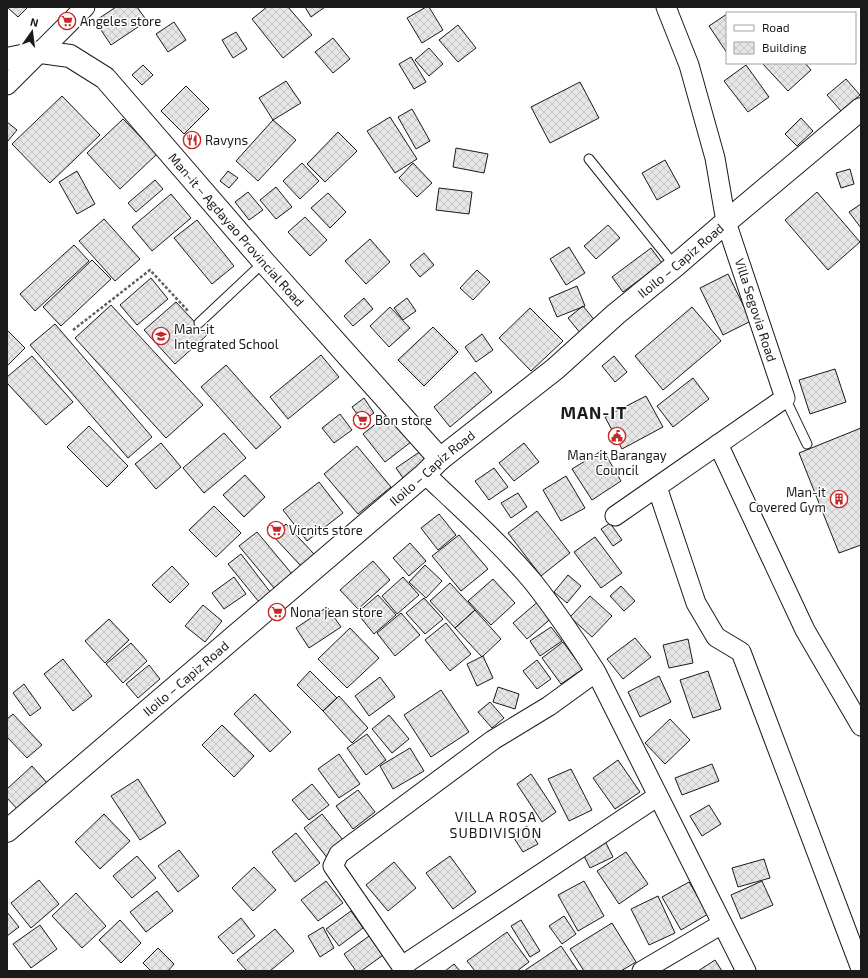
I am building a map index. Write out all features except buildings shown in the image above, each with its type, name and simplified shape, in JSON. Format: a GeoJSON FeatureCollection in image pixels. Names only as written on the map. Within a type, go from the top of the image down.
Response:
{"type":"FeatureCollection","features":[{"type":"Feature","properties":{"kind":"main road","name":"Man-it – Agdayao Provincial Road"},"geometry":{"type":"LineString","coordinates":[[7,59],[41,52],[70,56],[105,78],[264,262],[440,459]]}},
{"type":"Feature","properties":{"kind":"main road","name":"Iloilo – Capiz Road"},"geometry":{"type":"LineString","coordinates":[[7,831],[425,474],[440,459],[555,369],[616,314],[861,109]]}},
{"type":"Feature","properties":{"kind":"street"},"geometry":{"type":"LineString","coordinates":[[7,85],[85,7]]}},
{"type":"Feature","properties":{"kind":"street","name":"Villa Segovia Road"},"geometry":{"type":"LineString","coordinates":[[666,7],[689,65],[714,158],[726,222],[785,398]]}},
{"type":"Feature","properties":{"kind":"street"},"geometry":{"type":"LineString","coordinates":[[615,516],[785,398]]}},
{"type":"Feature","properties":{"kind":"street"},"geometry":{"type":"LineString","coordinates":[[718,444],[805,630],[861,726]]}},
{"type":"Feature","properties":{"kind":"street"},"geometry":{"type":"LineString","coordinates":[[425,474],[496,543],[532,582],[567,626],[596,672],[746,971]]}},
{"type":"Feature","properties":{"kind":"street"},"geometry":{"type":"LineString","coordinates":[[657,487],[696,603],[716,637],[740,652],[861,967]]}},
{"type":"Feature","properties":{"kind":"street"},"geometry":{"type":"LineString","coordinates":[[596,672],[549,706],[493,740],[339,854],[333,866],[404,968],[658,796]]}},
{"type":"Feature","properties":{"kind":"street"},"geometry":{"type":"LineString","coordinates":[[642,971],[722,924]]}},
{"type":"Feature","properties":{"kind":"lane"},"geometry":{"type":"LineString","coordinates":[[589,159],[675,266]]}},
{"type":"Feature","properties":{"kind":"lane"},"geometry":{"type":"LineString","coordinates":[[199,322],[264,262]]}},
{"type":"Feature","properties":{"kind":"lane"},"geometry":{"type":"LineString","coordinates":[[785,398],[807,444]]}},
{"type":"Feature","properties":{"kind":"path"},"geometry":{"type":"LineString","coordinates":[[73,330],[150,270],[199,322]]}},
{"type":"Feature","properties":{"kind":"place","name":"Angeles store"},"geometry":{"type":"Point","coordinates":[67,21]}},
{"type":"Feature","properties":{"kind":"place","name":"Ravyns"},"geometry":{"type":"Point","coordinates":[192,140]}},
{"type":"Feature","properties":{"kind":"place","name":"Man-it Integrated School"},"geometry":{"type":"Point","coordinates":[161,336]}},
{"type":"Feature","properties":{"kind":"place","name":"Bon store"},"geometry":{"type":"Point","coordinates":[362,420]}},
{"type":"Feature","properties":{"kind":"place","name":"Man-it Barangay Council"},"geometry":{"type":"Point","coordinates":[617,436]}},
{"type":"Feature","properties":{"kind":"place","name":"Man-it Covered Gym"},"geometry":{"type":"Point","coordinates":[839,499]}},
{"type":"Feature","properties":{"kind":"place","name":"Vicnits store"},"geometry":{"type":"Point","coordinates":[276,530]}},
{"type":"Feature","properties":{"kind":"place","name":"Nona jean store"},"geometry":{"type":"Point","coordinates":[277,612]}},
{"type":"Feature","properties":{"kind":"district","name":"MAN-IT"},"geometry":{"type":"Point","coordinates":[594,412]}},
{"type":"Feature","properties":{"kind":"district","name":"VILLA ROSA SUBDIVISION"},"geometry":{"type":"Point","coordinates":[496,824]}}]}
